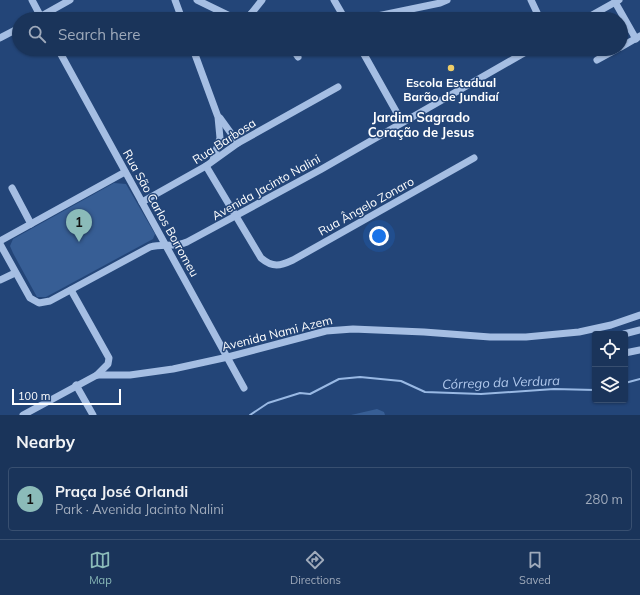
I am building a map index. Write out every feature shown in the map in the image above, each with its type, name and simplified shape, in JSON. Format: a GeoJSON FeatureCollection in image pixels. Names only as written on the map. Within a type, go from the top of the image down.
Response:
{"type":"FeatureCollection","features":[{"type":"Feature","properties":{"kind":"street"},"geometry":{"type":"LineString","coordinates":[[32,0],[37,12]]}},
{"type":"Feature","properties":{"kind":"street"},"geometry":{"type":"LineString","coordinates":[[50,12],[70,0]]}},
{"type":"Feature","properties":{"kind":"street"},"geometry":{"type":"LineString","coordinates":[[175,0],[179,12]]}},
{"type":"Feature","properties":{"kind":"street"},"geometry":{"type":"LineString","coordinates":[[197,0],[222,12]]}},
{"type":"Feature","properties":{"kind":"street"},"geometry":{"type":"LineString","coordinates":[[253,12],[262,0]]}},
{"type":"Feature","properties":{"kind":"street"},"geometry":{"type":"LineString","coordinates":[[334,0],[340,12]]}},
{"type":"Feature","properties":{"kind":"street"},"geometry":{"type":"LineString","coordinates":[[398,12],[432,5],[447,0]]}},
{"type":"Feature","properties":{"kind":"street"},"geometry":{"type":"LineString","coordinates":[[532,0],[537,12]]}},
{"type":"Feature","properties":{"kind":"street"},"geometry":{"type":"LineString","coordinates":[[597,12],[617,1],[623,12]]}},
{"type":"Feature","properties":{"kind":"street"},"geometry":{"type":"LineString","coordinates":[[628,20],[638,37],[628,43]]}},
{"type":"Feature","properties":{"kind":"street"},"geometry":{"type":"LineString","coordinates":[[0,38],[12,32]]}},
{"type":"Feature","properties":{"kind":"street","name":"Rua São Carlos Borromeu"},"geometry":{"type":"LineString","coordinates":[[62,56],[244,388]]}},
{"type":"Feature","properties":{"kind":"street"},"geometry":{"type":"LineString","coordinates":[[196,56],[218,116],[220,138],[213,160]]}},
{"type":"Feature","properties":{"kind":"street"},"geometry":{"type":"LineString","coordinates":[[365,56],[402,122]]}},
{"type":"Feature","properties":{"kind":"street","name":"Avenida Jacinto Nalini"},"geometry":{"type":"LineString","coordinates":[[15,272],[30,298],[39,303],[50,301],[150,247],[180,245],[237,216],[519,56]]}},
{"type":"Feature","properties":{"kind":"street"},"geometry":{"type":"LineString","coordinates":[[597,60],[604,56]]}},
{"type":"Feature","properties":{"kind":"street","name":"Rua Barbosa"},"geometry":{"type":"LineString","coordinates":[[142,202],[206,166],[238,143],[338,87]]}},
{"type":"Feature","properties":{"kind":"street"},"geometry":{"type":"LineString","coordinates":[[218,116],[238,143]]}},
{"type":"Feature","properties":{"kind":"street","name":"Rua Ângelo Zonaro"},"geometry":{"type":"LineString","coordinates":[[237,216],[256,250],[267,263],[276,266],[293,260],[474,158]]}},
{"type":"Feature","properties":{"kind":"street"},"geometry":{"type":"LineString","coordinates":[[206,166],[237,216]]}},
{"type":"Feature","properties":{"kind":"street"},"geometry":{"type":"LineString","coordinates":[[0,241],[125,172]]}},
{"type":"Feature","properties":{"kind":"street"},"geometry":{"type":"LineString","coordinates":[[12,188],[31,224]]}},
{"type":"Feature","properties":{"kind":"street"},"geometry":{"type":"LineString","coordinates":[[0,244],[15,272],[0,280]]}},
{"type":"Feature","properties":{"kind":"street"},"geometry":{"type":"LineString","coordinates":[[71,290],[109,358],[108,364],[97,375]]}},
{"type":"Feature","properties":{"kind":"street","name":"Avenida Nami Azem"},"geometry":{"type":"LineString","coordinates":[[23,415],[97,375],[130,375],[228,357],[310,334],[338,329],[424,332],[490,337],[526,337],[579,332],[611,325],[640,315]]}},
{"type":"Feature","properties":{"kind":"street"},"geometry":{"type":"LineString","coordinates":[[628,333],[640,330]]}},
{"type":"Feature","properties":{"kind":"street"},"geometry":{"type":"LineString","coordinates":[[628,353],[640,350]]}},
{"type":"Feature","properties":{"kind":"street"},"geometry":{"type":"LineString","coordinates":[[76,385],[93,415]]}},
{"type":"Feature","properties":{"kind":"shaded area"},"geometry":{"type":"Polygon","coordinates":[[[114,183],[126,184],[155,234],[153,239],[46,297],[37,297],[10,246],[13,239],[114,183]]]}},
{"type":"Feature","properties":{"kind":"shaded area"},"geometry":{"type":"Polygon","coordinates":[[[377,409],[384,412],[385,415],[351,415],[377,409]]]}},
{"type":"Feature","properties":{"kind":"waterway","name":"Córrego da Verdura"},"geometry":{"type":"LineString","coordinates":[[250,415],[268,403],[300,393],[310,394],[339,379],[360,377],[401,381],[425,392],[481,394],[554,389],[592,390]]}},
{"type":"Feature","properties":{"kind":"waterway","name":"Córrego da Verdura"},"geometry":{"type":"LineString","coordinates":[[628,382],[640,379]]}},
{"type":"Feature","properties":{"kind":"place","name":"Escola Estadual Barão de Jundiaí"},"geometry":{"type":"Point","coordinates":[451,68]}},
{"type":"Feature","properties":{"kind":"place","name":"Praça José Orlandi"},"geometry":{"type":"Point","coordinates":[79,242]}},
{"type":"Feature","properties":{"kind":"district","name":"Jardim Sagrado Coração de Jesus"},"geometry":{"type":"Point","coordinates":[421,124]}}]}
